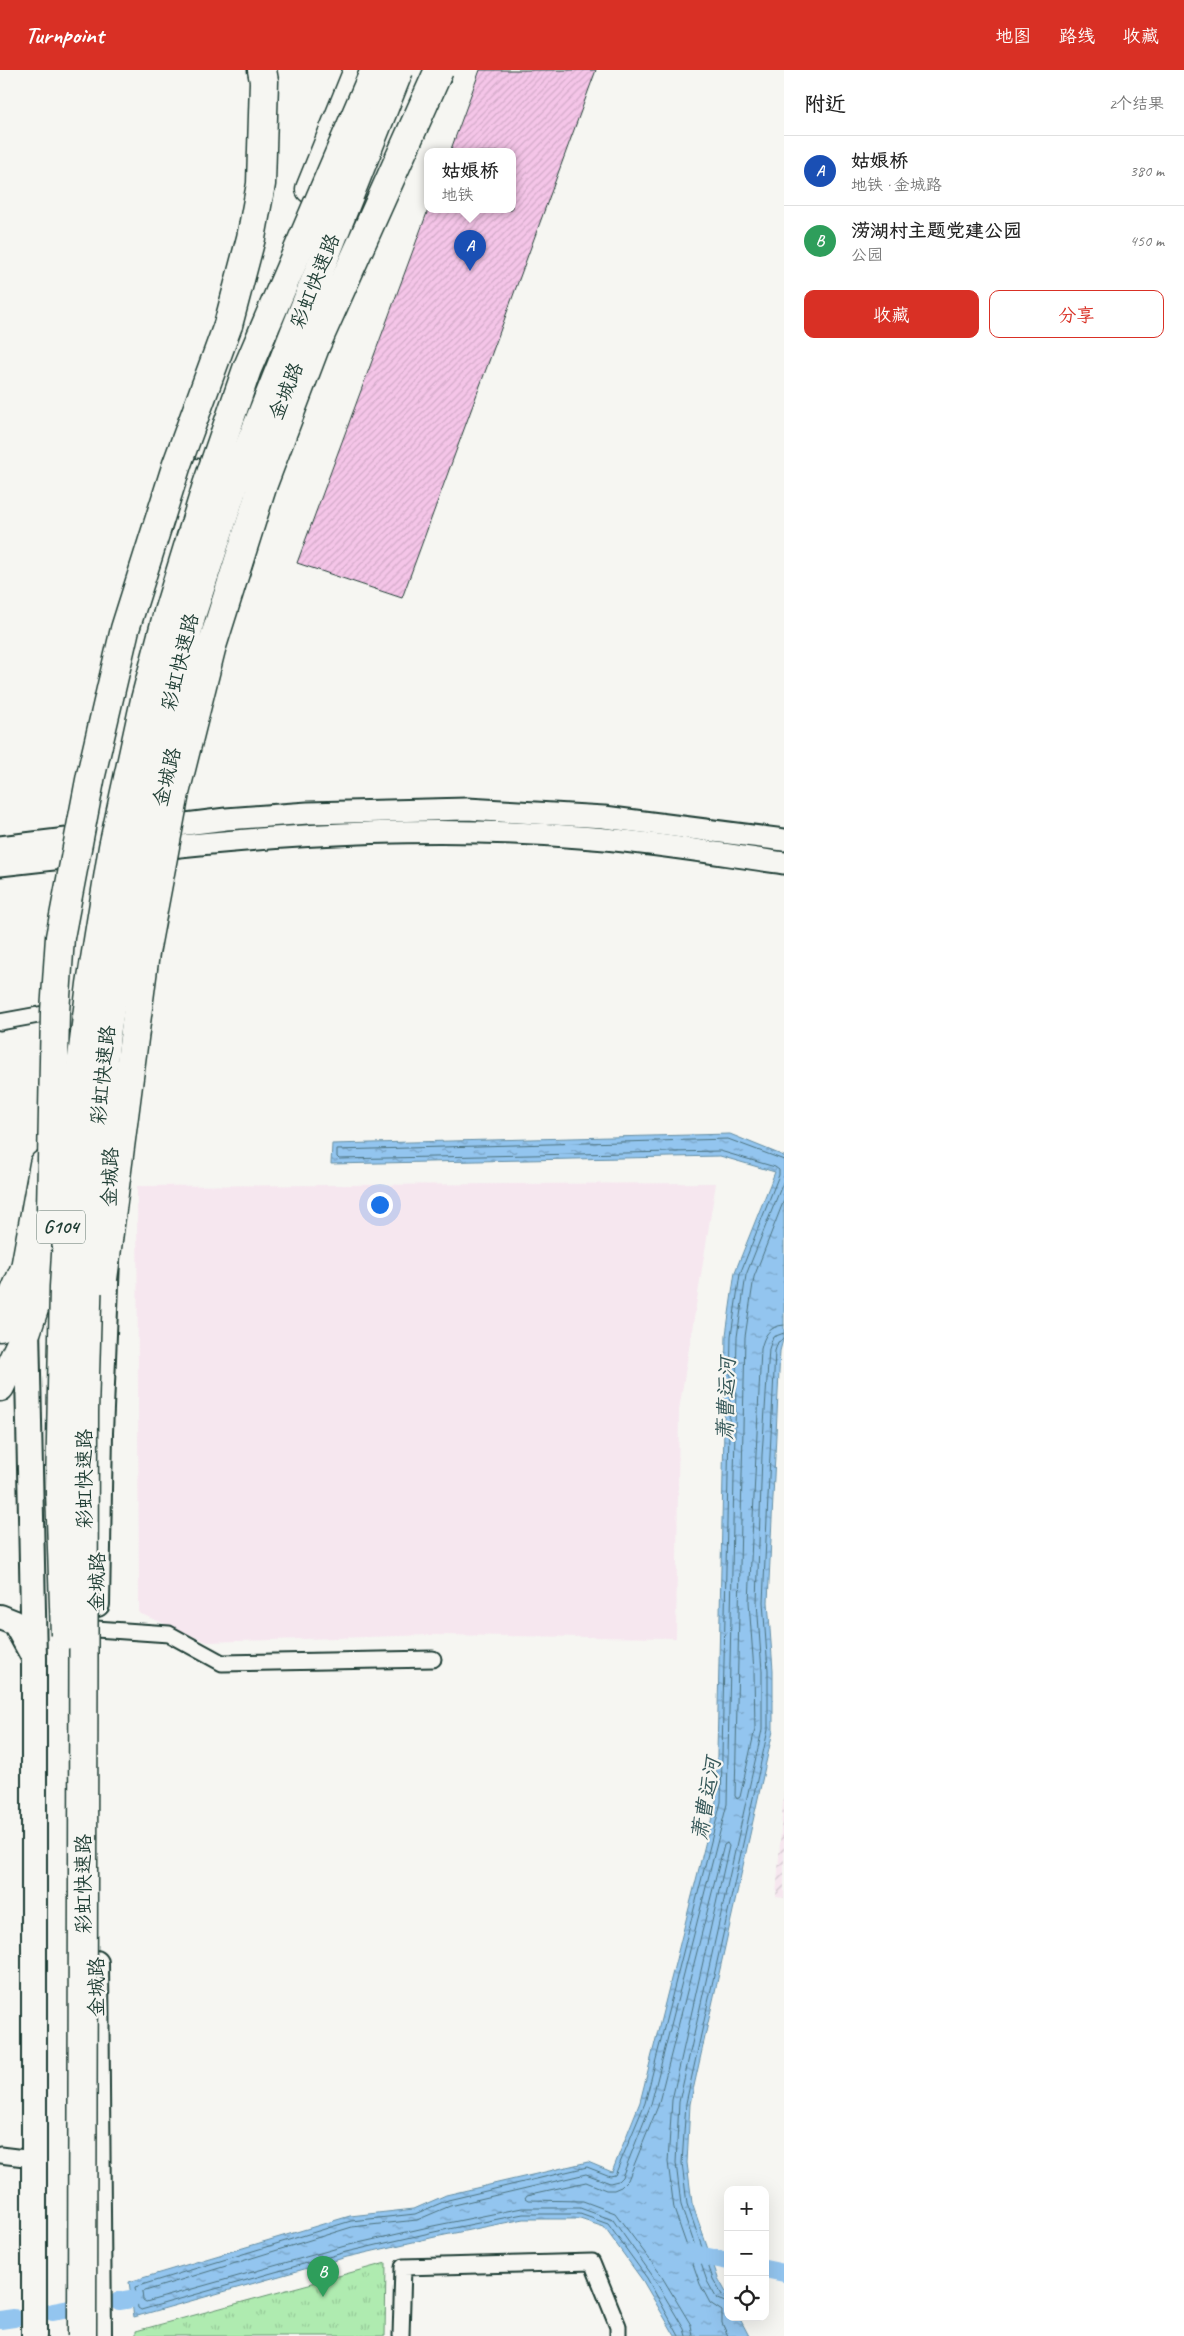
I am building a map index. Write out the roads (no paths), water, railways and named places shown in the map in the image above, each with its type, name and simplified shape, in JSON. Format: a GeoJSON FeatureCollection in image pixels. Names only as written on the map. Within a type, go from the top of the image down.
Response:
{"type":"FeatureCollection","features":[{"type":"Feature","properties":{"kind":"highway"},"geometry":{"type":"LineString","coordinates":[[60,1490],[50,1323],[54,1012],[60,937],[91,775],[125,629],[177,464],[228,326],[251,238],[261,184],[264,81],[262,70]]}},
{"type":"Feature","properties":{"kind":"highway"},"geometry":{"type":"LineString","coordinates":[[25,1268],[52,1116],[91,846],[168,559],[227,391],[358,70]]}},
{"type":"Feature","properties":{"kind":"highway","name":"彩虹快速路"},"geometry":{"type":"LineString","coordinates":[[63,2336],[65,1613],[60,1490],[64,1287],[74,1124],[92,984],[113,847],[145,700],[168,612],[247,369],[375,70]]}},
{"type":"Feature","properties":{"kind":"highway","name":"彩虹快速路"},"geometry":{"type":"LineString","coordinates":[[82,2336],[84,1412],[90,1197],[106,1034],[131,881],[170,700],[191,616],[232,490],[400,70]]}},
{"type":"Feature","properties":{"kind":"highway","name":"金城路"},"geometry":{"type":"LineString","coordinates":[[114,1064],[154,838],[200,643],[249,483],[311,328],[424,70]]}},
{"type":"Feature","properties":{"kind":"highway"},"geometry":{"type":"LineString","coordinates":[[84,1412],[145,953],[175,793],[211,649],[263,484],[315,347],[439,70]]}},
{"type":"Feature","properties":{"kind":"highway","name":"G104"},"geometry":{"type":"LineString","coordinates":[[0,1388],[27,1330],[114,1064]]}},
{"type":"Feature","properties":{"kind":"highway","name":"G104"},"geometry":{"type":"LineString","coordinates":[[0,1327],[25,1268]]}},
{"type":"Feature","properties":{"kind":"main road","name":"金城路"},"geometry":{"type":"LineString","coordinates":[[99,2336],[94,1736],[100,1433],[114,1064]]}},
{"type":"Feature","properties":{"kind":"main road"},"geometry":{"type":"LineString","coordinates":[[25,1268],[34,1658],[34,2336]]}},
{"type":"Feature","properties":{"kind":"main road"},"geometry":{"type":"LineString","coordinates":[[0,1617],[15,1623],[34,1658]]}},
{"type":"Feature","properties":{"kind":"street"},"geometry":{"type":"LineString","coordinates":[[0,865],[91,846],[154,838],[226,819],[308,813],[467,809],[604,817],[784,840]]}},
{"type":"Feature","properties":{"kind":"street"},"geometry":{"type":"LineString","coordinates":[[154,838],[222,841],[340,833],[490,832],[592,838],[664,845],[784,863]]}},
{"type":"Feature","properties":{"kind":"street"},"geometry":{"type":"LineString","coordinates":[[0,847],[91,846]]}},
{"type":"Feature","properties":{"kind":"street"},"geometry":{"type":"LineString","coordinates":[[0,1022],[54,1012]]}},
{"type":"Feature","properties":{"kind":"street"},"geometry":{"type":"LineString","coordinates":[[96,1629],[169,1634],[222,1663],[433,1659]]}},
{"type":"Feature","properties":{"kind":"street"},"geometry":{"type":"LineString","coordinates":[[0,2155],[33,2159]]}},
{"type":"Feature","properties":{"kind":"street"},"geometry":{"type":"LineString","coordinates":[[401,2336],[403,2267],[592,2262],[618,2326],[618,2336]]}},
{"type":"Feature","properties":{"kind":"water","name":"萧曹运河"},"geometry":{"type":"Polygon","coordinates":[[[730,1134],[784,1156],[784,1336],[780,1351],[768,1602],[773,1670],[773,1731],[690,2104],[687,2163],[692,2203],[718,2278],[724,2289],[724,2321],[741,2321],[749,2336],[675,2336],[643,2281],[604,2227],[580,2219],[524,2219],[435,2237],[347,2257],[134,2317],[129,2282],[350,2216],[414,2209],[446,2195],[588,2162],[612,2172],[640,2102],[716,1801],[726,1335],[735,1272],[775,1172],[720,1156],[331,1164],[332,1144],[730,1134]]]}},
{"type":"Feature","properties":{"kind":"waterway"},"geometry":{"type":"LineString","coordinates":[[689,2253],[724,2260]]}},
{"type":"Feature","properties":{"kind":"waterway"},"geometry":{"type":"LineString","coordinates":[[769,2270],[784,2273]]}},
{"type":"Feature","properties":{"kind":"waterway"},"geometry":{"type":"LineString","coordinates":[[119,2301],[131,2299]]}},
{"type":"Feature","properties":{"kind":"waterway"},"geometry":{"type":"LineString","coordinates":[[53,2312],[80,2307]]}},
{"type":"Feature","properties":{"kind":"waterway"},"geometry":{"type":"LineString","coordinates":[[0,2320],[14,2318]]}},
{"type":"Feature","properties":{"kind":"place","name":"姑娘桥"},"geometry":{"type":"Point","coordinates":[470,271]}},
{"type":"Feature","properties":{"kind":"place","name":"涝湖村主题党建公园"},"geometry":{"type":"Point","coordinates":[323,2297]}}]}
